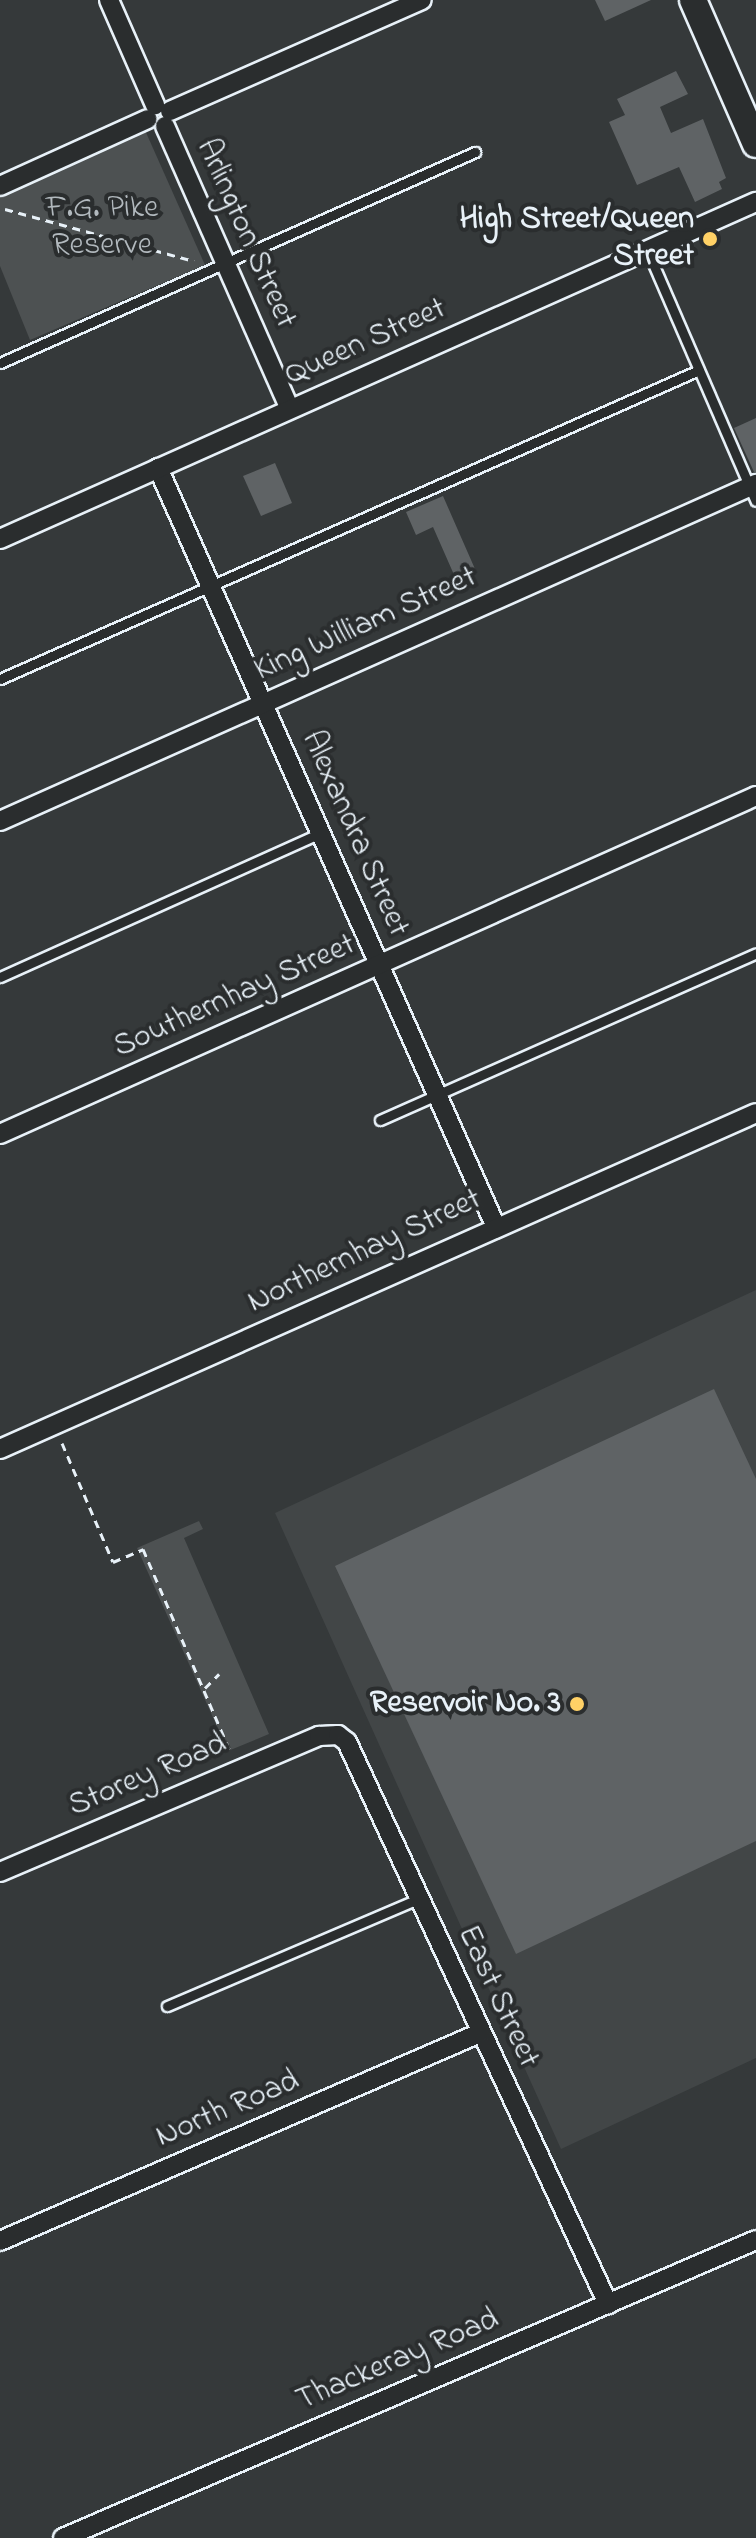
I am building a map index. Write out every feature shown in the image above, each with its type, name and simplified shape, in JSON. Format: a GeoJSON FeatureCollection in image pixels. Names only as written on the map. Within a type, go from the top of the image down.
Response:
{"type":"FeatureCollection","features":[{"type":"Feature","properties":{"kind":"main road"},"geometry":{"type":"LineString","coordinates":[[693,0],[756,144]]}},
{"type":"Feature","properties":{"kind":"street","name":"Arlington Street"},"geometry":{"type":"LineString","coordinates":[[109,0],[160,115],[214,264],[290,409]]}},
{"type":"Feature","properties":{"kind":"street"},"geometry":{"type":"LineString","coordinates":[[0,186],[410,3]]}},
{"type":"Feature","properties":{"kind":"street","name":"Queen Street"},"geometry":{"type":"LineString","coordinates":[[0,539],[756,202]]}},
{"type":"Feature","properties":{"kind":"street","name":"Alexandra Street"},"geometry":{"type":"LineString","coordinates":[[158,468],[495,1225]]}},
{"type":"Feature","properties":{"kind":"street","name":"King William Street"},"geometry":{"type":"LineString","coordinates":[[0,821],[754,490]]}},
{"type":"Feature","properties":{"kind":"street","name":"Southernhay Street"},"geometry":{"type":"LineString","coordinates":[[0,1134],[756,796]]}},
{"type":"Feature","properties":{"kind":"street","name":"Northernhay Street"},"geometry":{"type":"LineString","coordinates":[[0,1449],[495,1225],[756,1113]]}},
{"type":"Feature","properties":{"kind":"street","name":"East Street"},"geometry":{"type":"LineString","coordinates":[[319,1736],[338,1735],[347,1742],[608,2304]]}},
{"type":"Feature","properties":{"kind":"street","name":"Storey Road"},"geometry":{"type":"LineString","coordinates":[[0,1872],[319,1736]]}},
{"type":"Feature","properties":{"kind":"street","name":"North Road"},"geometry":{"type":"LineString","coordinates":[[0,2241],[480,2033]]}},
{"type":"Feature","properties":{"kind":"street","name":"Thackeray Road"},"geometry":{"type":"LineString","coordinates":[[63,2538],[756,2240]]}},
{"type":"Feature","properties":{"kind":"lane"},"geometry":{"type":"LineString","coordinates":[[0,363],[214,264],[475,152]]}},
{"type":"Feature","properties":{"kind":"lane"},"geometry":{"type":"LineString","coordinates":[[648,252],[754,490]]}},
{"type":"Feature","properties":{"kind":"lane"},"geometry":{"type":"LineString","coordinates":[[0,679],[699,370]]}},
{"type":"Feature","properties":{"kind":"lane"},"geometry":{"type":"LineString","coordinates":[[0,977],[321,833]]}},
{"type":"Feature","properties":{"kind":"lane"},"geometry":{"type":"LineString","coordinates":[[380,1120],[756,953]]}},
{"type":"Feature","properties":{"kind":"lane"},"geometry":{"type":"LineString","coordinates":[[167,2006],[418,1899]]}},
{"type":"Feature","properties":{"kind":"path"},"geometry":{"type":"LineString","coordinates":[[5,209],[214,264]]}},
{"type":"Feature","properties":{"kind":"path"},"geometry":{"type":"LineString","coordinates":[[54,1425],[113,1562],[143,1549],[232,1754]]}},
{"type":"Feature","properties":{"kind":"path"},"geometry":{"type":"LineString","coordinates":[[204,1688],[219,1674]]}},
{"type":"Feature","properties":{"kind":"shaded area"},"geometry":{"type":"Polygon","coordinates":[[[756,1290],[756,2058],[561,2149],[275,1513],[756,1290]]]}},
{"type":"Feature","properties":{"kind":"green space","name":"F.G. Pike Reserve"},"geometry":{"type":"Polygon","coordinates":[[[144,128],[205,265],[30,340],[0,266],[0,192],[144,128]]]}},
{"type":"Feature","properties":{"kind":"green space"},"geometry":{"type":"Polygon","coordinates":[[[199,1521],[203,1529],[184,1538],[269,1734],[228,1751],[137,1548],[199,1521]]]}},
{"type":"Feature","properties":{"kind":"building"},"geometry":{"type":"Polygon","coordinates":[[[595,0],[651,0],[605,21],[595,0]]]}},
{"type":"Feature","properties":{"kind":"building"},"geometry":{"type":"Polygon","coordinates":[[[676,71],[688,94],[660,107],[671,133],[703,119],[726,178],[719,182],[722,189],[695,202],[679,167],[637,185],[609,122],[625,115],[617,99],[676,71]]]}},
{"type":"Feature","properties":{"kind":"building"},"geometry":{"type":"Polygon","coordinates":[[[756,418],[756,472],[754,472],[734,428],[756,418]]]}},
{"type":"Feature","properties":{"kind":"building"},"geometry":{"type":"Polygon","coordinates":[[[275,463],[292,503],[261,516],[243,476],[275,463]]]}},
{"type":"Feature","properties":{"kind":"building"},"geometry":{"type":"Polygon","coordinates":[[[443,496],[475,569],[455,577],[433,527],[416,535],[406,512],[443,496]]]}},
{"type":"Feature","properties":{"kind":"building","name":"Reservoir No. 3"},"geometry":{"type":"Polygon","coordinates":[[[714,1389],[756,1479],[756,1841],[516,1954],[335,1566],[714,1389]]]}},
{"type":"Feature","properties":{"kind":"place","name":"High Street/Queen Street"},"geometry":{"type":"Point","coordinates":[710,239]}},
{"type":"Feature","properties":{"kind":"place","name":"Reservoir No. 3"},"geometry":{"type":"Point","coordinates":[577,1704]}}]}
